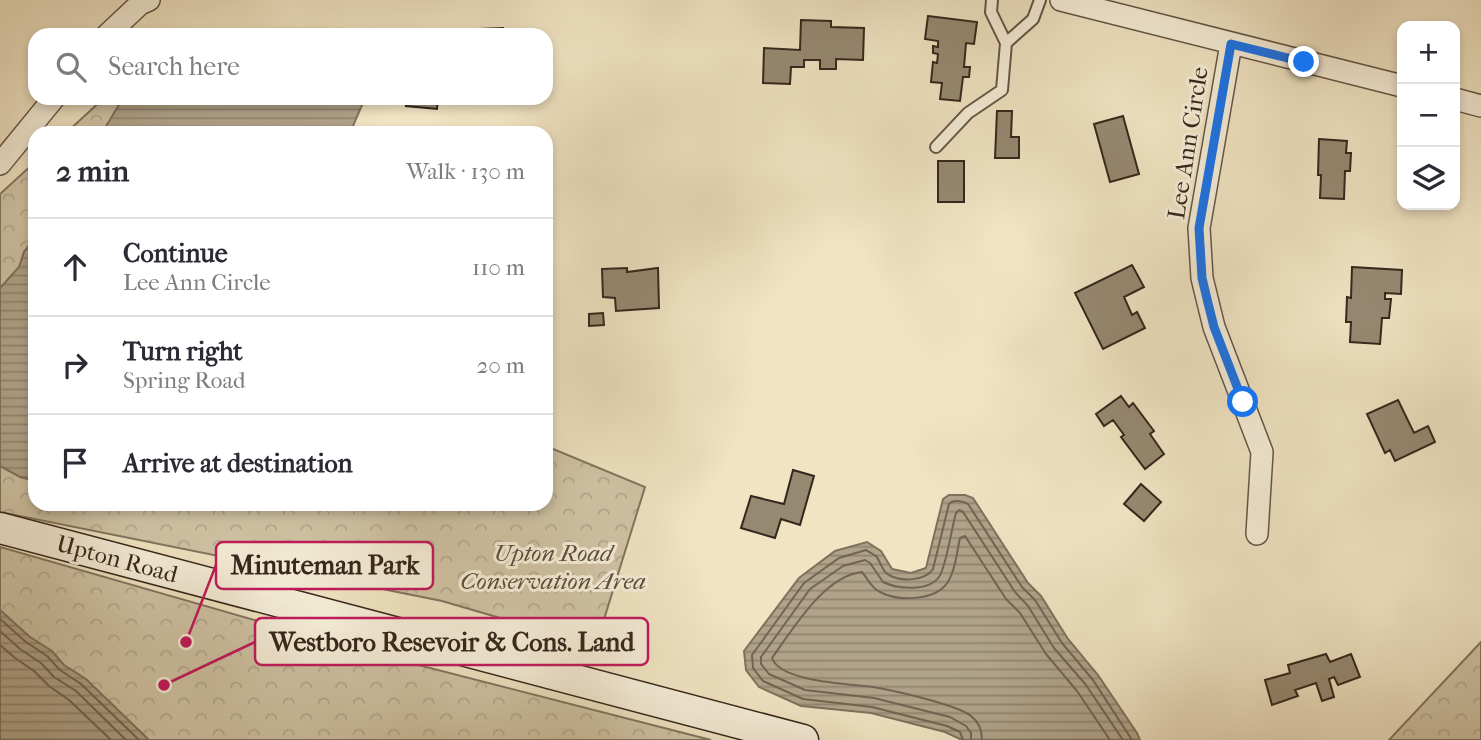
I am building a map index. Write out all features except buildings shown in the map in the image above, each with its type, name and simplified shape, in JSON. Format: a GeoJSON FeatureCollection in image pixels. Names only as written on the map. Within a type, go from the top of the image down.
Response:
{"type":"FeatureCollection","features":[{"type":"Feature","properties":{"kind":"main road","name":"Upton Road"},"geometry":{"type":"LineString","coordinates":[[0,528],[803,740]]}},
{"type":"Feature","properties":{"kind":"street"},"geometry":{"type":"LineString","coordinates":[[114,28],[140,4],[149,0]]}},
{"type":"Feature","properties":{"kind":"street"},"geometry":{"type":"LineString","coordinates":[[1061,0],[1397,85]]}},
{"type":"Feature","properties":{"kind":"street","name":"Lee Ann Circle"},"geometry":{"type":"LineString","coordinates":[[1231,44],[1199,228],[1202,278],[1214,327],[1262,452],[1257,534]]}},
{"type":"Feature","properties":{"kind":"street"},"geometry":{"type":"LineString","coordinates":[[31,126],[48,105]]}},
{"type":"Feature","properties":{"kind":"street"},"geometry":{"type":"LineString","coordinates":[[0,164],[28,130]]}},
{"type":"Feature","properties":{"kind":"lane"},"geometry":{"type":"LineString","coordinates":[[936,147],[968,113],[1002,90],[1006,43],[991,12],[992,0]]}},
{"type":"Feature","properties":{"kind":"lane"},"geometry":{"type":"LineString","coordinates":[[1006,43],[1033,19],[1040,0]]}},
{"type":"Feature","properties":{"kind":"green space"},"geometry":{"type":"Polygon","coordinates":[[[96,105],[133,105],[145,126],[74,126],[96,105]]]}},
{"type":"Feature","properties":{"kind":"green space","name":"Upton Road Conservation Area"},"geometry":{"type":"Polygon","coordinates":[[[28,168],[28,511],[553,511],[553,449],[645,487],[592,658],[579,641],[442,601],[0,512],[0,194],[28,168]]]}},
{"type":"Feature","properties":{"kind":"green space"},"geometry":{"type":"Polygon","coordinates":[[[0,547],[352,648],[711,740],[0,740],[0,547]]]}},
{"type":"Feature","properties":{"kind":"green space"},"geometry":{"type":"Polygon","coordinates":[[[1481,642],[1481,740],[1389,740],[1481,642]]]}},
{"type":"Feature","properties":{"kind":"water"},"geometry":{"type":"Polygon","coordinates":[[[119,105],[362,105],[353,126],[106,126],[119,105]]]}},
{"type":"Feature","properties":{"kind":"water"},"geometry":{"type":"Polygon","coordinates":[[[28,247],[28,479],[0,466],[0,288],[19,267],[28,247]]]}},
{"type":"Feature","properties":{"kind":"water"},"geometry":{"type":"Polygon","coordinates":[[[949,495],[973,498],[1028,583],[1041,596],[1068,639],[1098,675],[1140,740],[962,740],[945,732],[871,713],[801,706],[759,687],[746,670],[744,651],[799,578],[835,551],[867,542],[881,551],[892,569],[911,573],[926,568],[943,499],[949,495]]]}},
{"type":"Feature","properties":{"kind":"water"},"geometry":{"type":"Polygon","coordinates":[[[0,610],[30,637],[52,651],[64,665],[86,679],[149,740],[0,740],[0,610]]]}},
{"type":"Feature","properties":{"kind":"place","name":"Minuteman Park"},"geometry":{"type":"Point","coordinates":[186,642]}},
{"type":"Feature","properties":{"kind":"place","name":"Westboro Resevoir & Cons. Land"},"geometry":{"type":"Point","coordinates":[164,685]}},
{"type":"Feature","properties":{"kind":"route"},"geometry":{"type":"LineString","coordinates":[[1243,402],[1214,327],[1202,278],[1199,228],[1231,44],[1304,62]]}}]}
